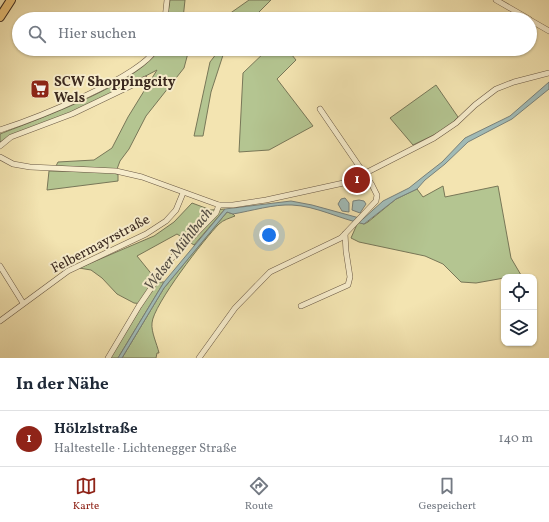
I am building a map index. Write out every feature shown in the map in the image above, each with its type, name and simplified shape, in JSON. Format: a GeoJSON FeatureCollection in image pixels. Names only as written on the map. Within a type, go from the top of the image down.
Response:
{"type":"FeatureCollection","features":[{"type":"Feature","properties":{"kind":"main road"},"geometry":{"type":"LineString","coordinates":[[0,8],[5,0]]}},
{"type":"Feature","properties":{"kind":"main road"},"geometry":{"type":"LineString","coordinates":[[0,17],[11,0]]}},
{"type":"Feature","properties":{"kind":"street"},"geometry":{"type":"LineString","coordinates":[[165,12],[167,0]]}},
{"type":"Feature","properties":{"kind":"street"},"geometry":{"type":"LineString","coordinates":[[496,0],[517,12]]}},
{"type":"Feature","properties":{"kind":"street"},"geometry":{"type":"LineString","coordinates":[[537,24],[549,31]]}},
{"type":"Feature","properties":{"kind":"street"},"geometry":{"type":"LineString","coordinates":[[0,130],[82,97],[136,69],[150,56]]}},
{"type":"Feature","properties":{"kind":"street"},"geometry":{"type":"LineString","coordinates":[[0,157],[13,164],[30,167],[116,171],[142,177],[182,193],[219,205],[266,200],[348,182],[434,138],[456,123],[475,105],[496,89],[514,82],[549,73]]}},
{"type":"Feature","properties":{"kind":"street"},"geometry":{"type":"LineString","coordinates":[[0,146],[12,137],[72,114],[145,79]]}},
{"type":"Feature","properties":{"kind":"street"},"geometry":{"type":"LineString","coordinates":[[199,358],[235,308],[270,272],[335,242],[345,234],[376,202],[377,198],[375,190],[320,109]]}},
{"type":"Feature","properties":{"kind":"street","name":"Felbermayrstraße"},"geometry":{"type":"LineString","coordinates":[[0,321],[68,271],[136,239],[166,221],[176,210],[182,193]]}},
{"type":"Feature","properties":{"kind":"street"},"geometry":{"type":"LineString","coordinates":[[108,358],[140,306],[171,260],[216,213],[219,205]]}},
{"type":"Feature","properties":{"kind":"street"},"geometry":{"type":"LineString","coordinates":[[301,306],[348,285],[350,277],[345,234]]}},
{"type":"Feature","properties":{"kind":"street"},"geometry":{"type":"LineString","coordinates":[[0,266],[23,303]]}},
{"type":"Feature","properties":{"kind":"green space"},"geometry":{"type":"Polygon","coordinates":[[[170,0],[185,0],[184,12],[168,12],[170,0]]]}},
{"type":"Feature","properties":{"kind":"green space"},"geometry":{"type":"Polygon","coordinates":[[[249,0],[271,0],[259,12],[232,12],[249,0]]]}},
{"type":"Feature","properties":{"kind":"green space"},"geometry":{"type":"Polygon","coordinates":[[[153,56],[187,56],[184,68],[146,116],[129,149],[120,161],[117,169],[56,166],[58,162],[94,160],[112,148],[128,117],[157,70],[96,102],[0,142],[0,134],[87,99],[131,75],[148,62],[153,56]]]}},
{"type":"Feature","properties":{"kind":"green space"},"geometry":{"type":"Polygon","coordinates":[[[215,56],[223,56],[211,92],[203,136],[194,136],[210,62],[215,56]]]}},
{"type":"Feature","properties":{"kind":"green space"},"geometry":{"type":"Polygon","coordinates":[[[261,56],[293,56],[296,60],[277,79],[313,126],[269,150],[239,152],[243,73],[261,56]]]}},
{"type":"Feature","properties":{"kind":"green space"},"geometry":{"type":"Polygon","coordinates":[[[436,85],[458,117],[446,129],[413,145],[390,118],[436,85]]]}},
{"type":"Feature","properties":{"kind":"green space"},"geometry":{"type":"Polygon","coordinates":[[[49,171],[105,172],[118,174],[118,181],[47,190],[49,171]]]}},
{"type":"Feature","properties":{"kind":"green space"},"geometry":{"type":"Polygon","coordinates":[[[443,186],[445,197],[498,186],[511,258],[520,274],[501,274],[501,279],[476,283],[461,282],[443,264],[425,256],[359,242],[351,238],[358,222],[364,224],[368,222],[396,199],[417,189],[423,197],[443,186]]]}},
{"type":"Feature","properties":{"kind":"green space"},"geometry":{"type":"Polygon","coordinates":[[[192,203],[211,210],[225,209],[194,245],[177,234],[137,256],[158,282],[164,282],[118,358],[110,358],[143,304],[134,303],[117,294],[102,278],[91,270],[79,268],[154,236],[174,222],[192,203]]]}},
{"type":"Feature","properties":{"kind":"green space"},"geometry":{"type":"Polygon","coordinates":[[[227,212],[235,216],[221,223],[203,243],[170,287],[155,314],[152,327],[159,353],[157,353],[156,358],[122,358],[164,288],[227,212]]]}},
{"type":"Feature","properties":{"kind":"water"},"geometry":{"type":"Polygon","coordinates":[[[549,82],[549,89],[512,119],[468,142],[417,189],[396,199],[364,224],[319,210],[292,205],[270,207],[233,214],[227,212],[164,288],[122,358],[118,358],[164,282],[225,209],[291,201],[312,205],[363,219],[383,201],[409,188],[442,162],[465,138],[510,116],[549,82]]]}},
{"type":"Feature","properties":{"kind":"water"},"geometry":{"type":"Polygon","coordinates":[[[345,198],[349,203],[349,212],[342,211],[338,204],[341,199],[345,198]]]}},
{"type":"Feature","properties":{"kind":"water"},"geometry":{"type":"Polygon","coordinates":[[[353,201],[364,201],[366,204],[360,213],[352,210],[353,201]]]}},
{"type":"Feature","properties":{"kind":"place","name":"SCW Shoppingcity Wels"},"geometry":{"type":"Point","coordinates":[40,89]}},
{"type":"Feature","properties":{"kind":"place","name":"Hölzlstraße"},"geometry":{"type":"Point","coordinates":[357,180]}},
{"type":"Feature","properties":{"kind":"water label","name":"Welser Mühlbach"},"geometry":{"type":"Point","coordinates":[178,249]}}]}
